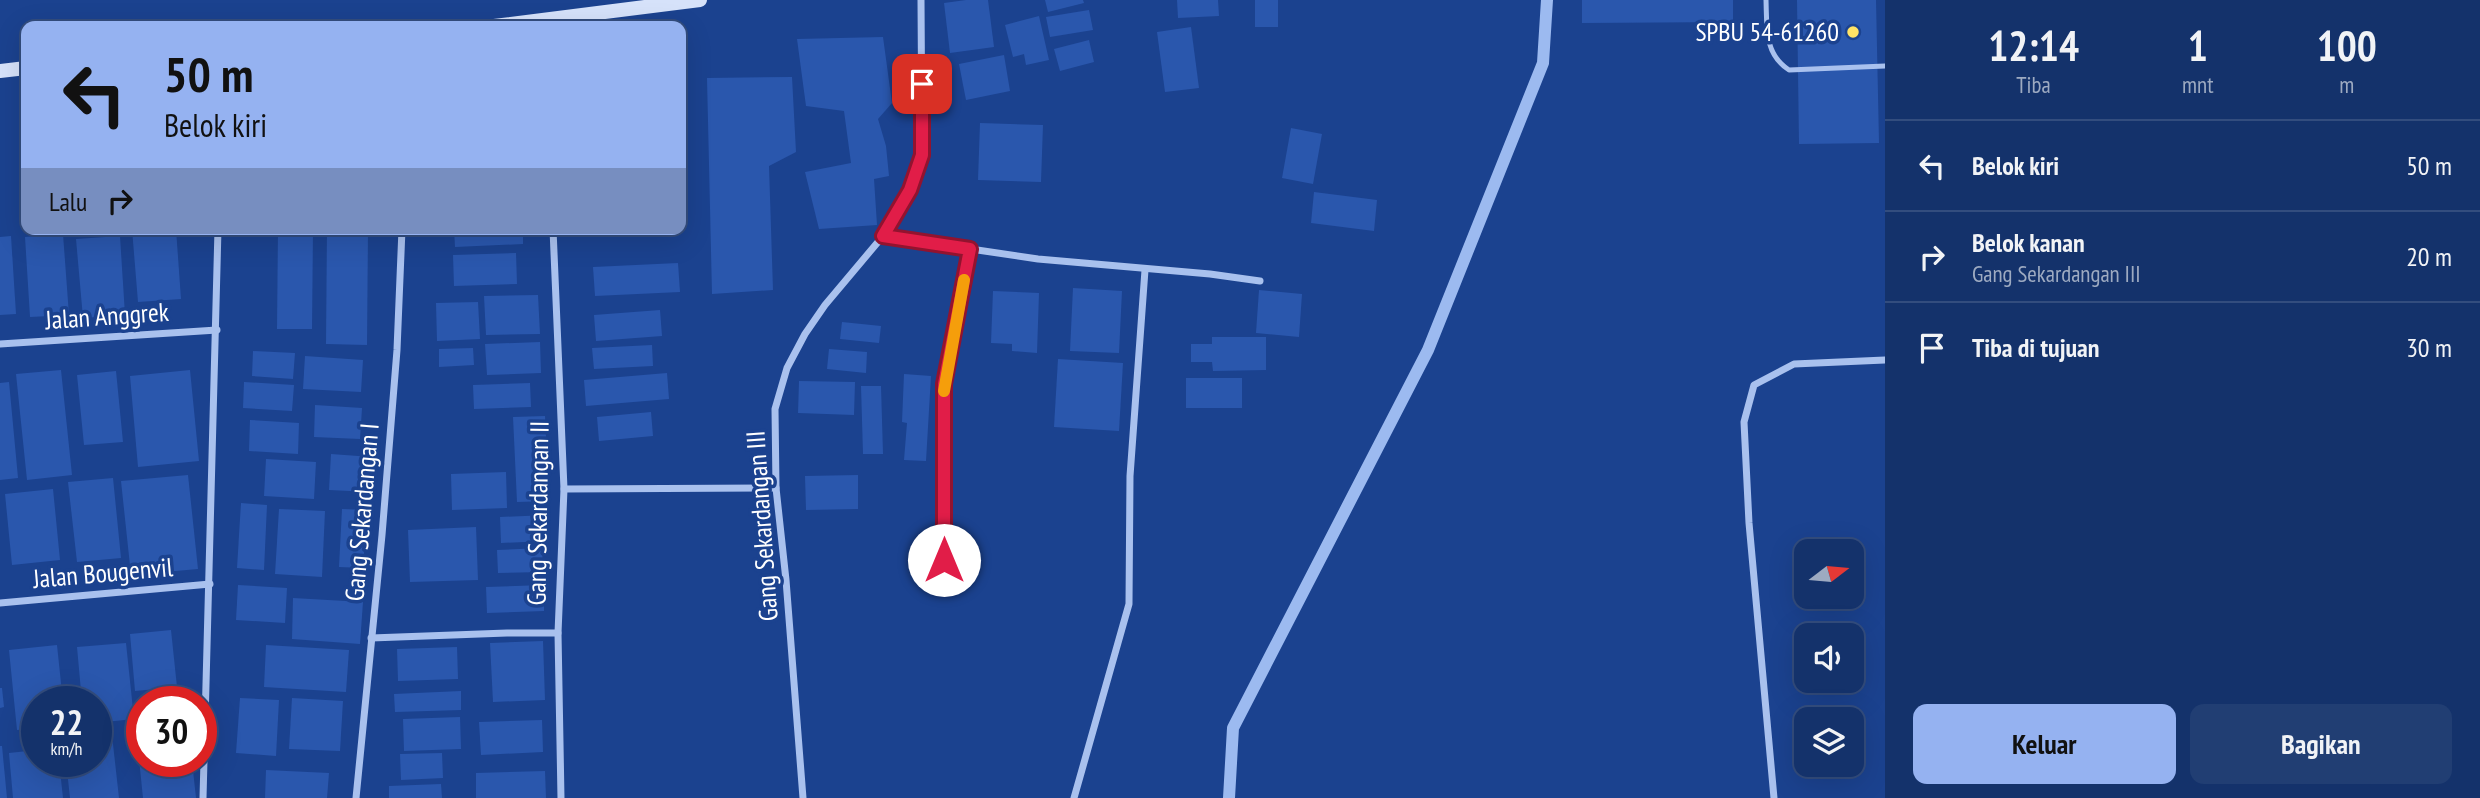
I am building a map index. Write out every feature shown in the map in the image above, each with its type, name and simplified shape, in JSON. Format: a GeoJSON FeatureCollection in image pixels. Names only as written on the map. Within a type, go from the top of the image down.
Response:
{"type":"FeatureCollection","features":[{"type":"Feature","properties":{"kind":"main road"},"geometry":{"type":"LineString","coordinates":[[562,21],[700,0]]}},
{"type":"Feature","properties":{"kind":"main road"},"geometry":{"type":"LineString","coordinates":[[0,71],[21,69]]}},
{"type":"Feature","properties":{"kind":"street","name":"Gang Sekardangan III"},"geometry":{"type":"LineString","coordinates":[[803,798],[776,488],[775,409],[787,368],[825,305],[883,236],[910,190],[922,155],[921,0]]}},
{"type":"Feature","properties":{"kind":"street"},"geometry":{"type":"LineString","coordinates":[[204,798],[218,235]]}},
{"type":"Feature","properties":{"kind":"street","name":"Gang Sekardangan I"},"geometry":{"type":"LineString","coordinates":[[356,798],[382,535],[397,350],[402,235]]}},
{"type":"Feature","properties":{"kind":"street","name":"Gang Sekardangan II"},"geometry":{"type":"LineString","coordinates":[[553,235],[564,489],[558,633],[561,798]]}},
{"type":"Feature","properties":{"kind":"street"},"geometry":{"type":"LineString","coordinates":[[883,236],[1038,259],[1260,281]]}},
{"type":"Feature","properties":{"kind":"street"},"geometry":{"type":"LineString","coordinates":[[944,560],[944,384],[970,249]]}},
{"type":"Feature","properties":{"kind":"street"},"geometry":{"type":"LineString","coordinates":[[1073,798],[1129,604],[1130,476],[1145,270]]}},
{"type":"Feature","properties":{"kind":"street","name":"Jalan Anggrek"},"geometry":{"type":"LineString","coordinates":[[0,344],[217,330]]}},
{"type":"Feature","properties":{"kind":"street"},"geometry":{"type":"LineString","coordinates":[[1774,798],[1749,523],[1744,422],[1754,385],[1794,364],[1885,360]]}},
{"type":"Feature","properties":{"kind":"street"},"geometry":{"type":"LineString","coordinates":[[564,489],[776,488]]}},
{"type":"Feature","properties":{"kind":"street","name":"Jalan Bougenvil"},"geometry":{"type":"LineString","coordinates":[[0,603],[210,584]]}},
{"type":"Feature","properties":{"kind":"street"},"geometry":{"type":"LineString","coordinates":[[371,638],[558,633]]}},
{"type":"Feature","properties":{"kind":"lane"},"geometry":{"type":"LineString","coordinates":[[1766,0],[1768,36],[1776,62],[1789,71],[1885,66]]}},
{"type":"Feature","properties":{"kind":"building"},"geometry":{"type":"Polygon","coordinates":[[[988,0],[994,47],[950,53],[944,3],[988,0]]]}},
{"type":"Feature","properties":{"kind":"building"},"geometry":{"type":"Polygon","coordinates":[[[1045,0],[1083,0],[1084,3],[1048,12],[1045,0]]]}},
{"type":"Feature","properties":{"kind":"building"},"geometry":{"type":"Polygon","coordinates":[[[1177,0],[1218,0],[1219,16],[1178,18],[1177,0]]]}},
{"type":"Feature","properties":{"kind":"building"},"geometry":{"type":"Polygon","coordinates":[[[1255,0],[1278,0],[1278,27],[1255,27],[1255,0]]]}},
{"type":"Feature","properties":{"kind":"building"},"geometry":{"type":"Polygon","coordinates":[[[1582,0],[1733,0],[1733,22],[1582,23],[1582,0]]]}},
{"type":"Feature","properties":{"kind":"building"},"geometry":{"type":"Polygon","coordinates":[[[1797,0],[1876,0],[1879,143],[1799,144],[1797,0]]]}},
{"type":"Feature","properties":{"kind":"building"},"geometry":{"type":"Polygon","coordinates":[[[1089,10],[1093,30],[1050,37],[1046,17],[1089,10]]]}},
{"type":"Feature","properties":{"kind":"building"},"geometry":{"type":"Polygon","coordinates":[[[1039,16],[1049,60],[1026,65],[1024,54],[1013,57],[1005,25],[1039,16]]]}},
{"type":"Feature","properties":{"kind":"building"},"geometry":{"type":"Polygon","coordinates":[[[1191,27],[1199,88],[1165,92],[1157,32],[1191,27]]]}},
{"type":"Feature","properties":{"kind":"building"},"geometry":{"type":"Polygon","coordinates":[[[883,37],[892,103],[878,119],[886,146],[889,176],[874,179],[877,225],[819,229],[805,172],[851,163],[844,111],[806,106],[797,39],[883,37]]]}},
{"type":"Feature","properties":{"kind":"building"},"geometry":{"type":"Polygon","coordinates":[[[1089,40],[1094,62],[1060,71],[1054,49],[1089,40]]]}},
{"type":"Feature","properties":{"kind":"building"},"geometry":{"type":"Polygon","coordinates":[[[1004,55],[1010,91],[966,100],[959,64],[1004,55]]]}},
{"type":"Feature","properties":{"kind":"building"},"geometry":{"type":"Polygon","coordinates":[[[792,77],[796,152],[769,166],[773,290],[712,294],[707,78],[792,77]]]}},
{"type":"Feature","properties":{"kind":"building"},"geometry":{"type":"Polygon","coordinates":[[[980,123],[1043,125],[1041,182],[978,180],[980,123]]]}},
{"type":"Feature","properties":{"kind":"building"},"geometry":{"type":"Polygon","coordinates":[[[1291,128],[1322,134],[1313,184],[1282,178],[1291,128]]]}},
{"type":"Feature","properties":{"kind":"building"},"geometry":{"type":"Polygon","coordinates":[[[1314,192],[1377,200],[1374,231],[1311,223],[1314,192]]]}},
{"type":"Feature","properties":{"kind":"building"},"geometry":{"type":"Polygon","coordinates":[[[63,235],[69,315],[30,317],[25,237],[63,235]]]}},
{"type":"Feature","properties":{"kind":"building"},"geometry":{"type":"Polygon","coordinates":[[[132,235],[176,235],[181,299],[138,302],[132,235]]]}},
{"type":"Feature","properties":{"kind":"building"},"geometry":{"type":"Polygon","coordinates":[[[278,235],[313,235],[312,329],[277,329],[278,235]]]}},
{"type":"Feature","properties":{"kind":"building"},"geometry":{"type":"Polygon","coordinates":[[[327,235],[368,235],[367,345],[326,344],[327,235]]]}},
{"type":"Feature","properties":{"kind":"building"},"geometry":{"type":"Polygon","coordinates":[[[454,235],[523,235],[523,244],[455,247],[454,235]]]}},
{"type":"Feature","properties":{"kind":"building"},"geometry":{"type":"Polygon","coordinates":[[[11,236],[16,314],[0,315],[0,237],[11,236]]]}},
{"type":"Feature","properties":{"kind":"building"},"geometry":{"type":"Polygon","coordinates":[[[120,236],[125,315],[83,318],[76,239],[120,236]]]}},
{"type":"Feature","properties":{"kind":"building"},"geometry":{"type":"Polygon","coordinates":[[[516,253],[517,284],[454,286],[453,255],[516,253]]]}},
{"type":"Feature","properties":{"kind":"building"},"geometry":{"type":"Polygon","coordinates":[[[678,263],[680,292],[595,296],[593,267],[678,263]]]}},
{"type":"Feature","properties":{"kind":"building"},"geometry":{"type":"Polygon","coordinates":[[[1073,288],[1122,291],[1119,353],[1070,351],[1073,288]]]}},
{"type":"Feature","properties":{"kind":"building"},"geometry":{"type":"Polygon","coordinates":[[[1259,290],[1302,294],[1299,337],[1256,333],[1259,290]]]}},
{"type":"Feature","properties":{"kind":"building"},"geometry":{"type":"Polygon","coordinates":[[[993,291],[1039,293],[1037,353],[1012,351],[1012,344],[991,343],[993,291]]]}},
{"type":"Feature","properties":{"kind":"building"},"geometry":{"type":"Polygon","coordinates":[[[538,295],[540,334],[486,335],[484,296],[538,295]]]}},
{"type":"Feature","properties":{"kind":"building"},"geometry":{"type":"Polygon","coordinates":[[[478,302],[480,339],[437,341],[436,303],[478,302]]]}},
{"type":"Feature","properties":{"kind":"building"},"geometry":{"type":"Polygon","coordinates":[[[660,310],[662,336],[596,341],[594,315],[660,310]]]}},
{"type":"Feature","properties":{"kind":"building"},"geometry":{"type":"Polygon","coordinates":[[[842,322],[881,326],[879,343],[840,339],[842,322]]]}},
{"type":"Feature","properties":{"kind":"building"},"geometry":{"type":"Polygon","coordinates":[[[1212,337],[1266,337],[1266,370],[1213,371],[1212,362],[1191,362],[1191,344],[1212,344],[1212,337]]]}},
{"type":"Feature","properties":{"kind":"building"},"geometry":{"type":"Polygon","coordinates":[[[540,342],[541,373],[487,375],[485,344],[540,342]]]}},
{"type":"Feature","properties":{"kind":"building"},"geometry":{"type":"Polygon","coordinates":[[[652,345],[653,366],[594,369],[592,348],[652,345]]]}},
{"type":"Feature","properties":{"kind":"building"},"geometry":{"type":"Polygon","coordinates":[[[473,348],[474,365],[439,367],[439,349],[473,348]]]}},
{"type":"Feature","properties":{"kind":"building"},"geometry":{"type":"Polygon","coordinates":[[[829,349],[867,352],[866,373],[827,369],[829,349]]]}},
{"type":"Feature","properties":{"kind":"building"},"geometry":{"type":"Polygon","coordinates":[[[253,351],[295,353],[293,379],[252,376],[253,351]]]}},
{"type":"Feature","properties":{"kind":"building"},"geometry":{"type":"Polygon","coordinates":[[[305,356],[363,360],[361,392],[303,389],[305,356]]]}},
{"type":"Feature","properties":{"kind":"building"},"geometry":{"type":"Polygon","coordinates":[[[1058,359],[1123,363],[1119,431],[1054,427],[1058,359]]]}},
{"type":"Feature","properties":{"kind":"building"},"geometry":{"type":"Polygon","coordinates":[[[61,370],[72,475],[27,480],[16,374],[61,370]]]}},
{"type":"Feature","properties":{"kind":"building"},"geometry":{"type":"Polygon","coordinates":[[[190,370],[199,461],[138,467],[130,376],[190,370]]]}},
{"type":"Feature","properties":{"kind":"building"},"geometry":{"type":"Polygon","coordinates":[[[116,371],[123,442],[84,445],[77,375],[116,371]]]}},
{"type":"Feature","properties":{"kind":"building"},"geometry":{"type":"Polygon","coordinates":[[[667,373],[669,399],[586,406],[584,380],[667,373]]]}},
{"type":"Feature","properties":{"kind":"building"},"geometry":{"type":"Polygon","coordinates":[[[904,374],[931,376],[926,461],[904,460],[907,423],[902,422],[904,374]]]}},
{"type":"Feature","properties":{"kind":"building"},"geometry":{"type":"Polygon","coordinates":[[[1186,378],[1242,378],[1242,408],[1186,408],[1186,378]]]}},
{"type":"Feature","properties":{"kind":"building"},"geometry":{"type":"Polygon","coordinates":[[[799,381],[855,382],[854,415],[798,413],[799,381]]]}},
{"type":"Feature","properties":{"kind":"building"},"geometry":{"type":"Polygon","coordinates":[[[9,382],[18,478],[0,480],[0,383],[9,382]]]}},
{"type":"Feature","properties":{"kind":"building"},"geometry":{"type":"Polygon","coordinates":[[[244,382],[294,385],[292,411],[243,408],[244,382]]]}},
{"type":"Feature","properties":{"kind":"building"},"geometry":{"type":"Polygon","coordinates":[[[530,383],[531,407],[474,409],[473,385],[530,383]]]}},
{"type":"Feature","properties":{"kind":"building"},"geometry":{"type":"Polygon","coordinates":[[[861,386],[881,386],[883,454],[863,454],[861,386]]]}},
{"type":"Feature","properties":{"kind":"building"},"geometry":{"type":"Polygon","coordinates":[[[315,405],[362,408],[360,439],[314,437],[315,405]]]}},
{"type":"Feature","properties":{"kind":"building"},"geometry":{"type":"Polygon","coordinates":[[[651,412],[653,436],[599,441],[597,417],[651,412]]]}},
{"type":"Feature","properties":{"kind":"building"},"geometry":{"type":"Polygon","coordinates":[[[545,416],[549,501],[517,502],[513,417],[545,416]]]}},
{"type":"Feature","properties":{"kind":"building"},"geometry":{"type":"Polygon","coordinates":[[[250,420],[299,423],[298,454],[249,451],[250,420]]]}},
{"type":"Feature","properties":{"kind":"building"},"geometry":{"type":"Polygon","coordinates":[[[331,454],[372,457],[370,492],[329,490],[331,454]]]}},
{"type":"Feature","properties":{"kind":"building"},"geometry":{"type":"Polygon","coordinates":[[[266,459],[316,462],[314,499],[264,496],[266,459]]]}},
{"type":"Feature","properties":{"kind":"building"},"geometry":{"type":"Polygon","coordinates":[[[506,472],[507,508],[452,510],[451,474],[506,472]]]}},
{"type":"Feature","properties":{"kind":"building"},"geometry":{"type":"Polygon","coordinates":[[[188,475],[198,569],[131,575],[121,481],[188,475]]]}},
{"type":"Feature","properties":{"kind":"building"},"geometry":{"type":"Polygon","coordinates":[[[858,475],[858,509],[806,510],[805,476],[858,475]]]}},
{"type":"Feature","properties":{"kind":"building"},"geometry":{"type":"Polygon","coordinates":[[[113,478],[121,558],[77,562],[68,482],[113,478]]]}},
{"type":"Feature","properties":{"kind":"building"},"geometry":{"type":"Polygon","coordinates":[[[53,489],[60,560],[12,565],[5,494],[53,489]]]}},
{"type":"Feature","properties":{"kind":"building"},"geometry":{"type":"Polygon","coordinates":[[[241,503],[267,505],[264,570],[237,568],[241,503]]]}},
{"type":"Feature","properties":{"kind":"building"},"geometry":{"type":"Polygon","coordinates":[[[279,509],[325,511],[322,577],[275,574],[279,509]]]}},
{"type":"Feature","properties":{"kind":"building"},"geometry":{"type":"Polygon","coordinates":[[[342,509],[367,510],[363,568],[339,567],[342,509]]]}},
{"type":"Feature","properties":{"kind":"building"},"geometry":{"type":"Polygon","coordinates":[[[547,515],[548,541],[501,543],[500,517],[547,515]]]}},
{"type":"Feature","properties":{"kind":"building"},"geometry":{"type":"Polygon","coordinates":[[[476,527],[478,580],[410,582],[408,530],[476,527]]]}},
{"type":"Feature","properties":{"kind":"building"},"geometry":{"type":"Polygon","coordinates":[[[542,548],[543,572],[498,573],[497,550],[542,548]]]}},
{"type":"Feature","properties":{"kind":"building"},"geometry":{"type":"Polygon","coordinates":[[[238,585],[287,588],[285,623],[236,620],[238,585]]]}},
{"type":"Feature","properties":{"kind":"building"},"geometry":{"type":"Polygon","coordinates":[[[544,585],[544,611],[487,613],[486,587],[544,585]]]}},
{"type":"Feature","properties":{"kind":"building"},"geometry":{"type":"Polygon","coordinates":[[[293,598],[363,602],[360,644],[292,639],[293,598]]]}},
{"type":"Feature","properties":{"kind":"building"},"geometry":{"type":"Polygon","coordinates":[[[171,630],[177,686],[135,686],[130,634],[171,630]]]}},
{"type":"Feature","properties":{"kind":"building"},"geometry":{"type":"Polygon","coordinates":[[[543,641],[545,700],[493,702],[490,643],[543,641]]]}},
{"type":"Feature","properties":{"kind":"building"},"geometry":{"type":"Polygon","coordinates":[[[126,643],[131,686],[126,686],[126,720],[112,721],[112,686],[81,686],[77,647],[126,643]]]}},
{"type":"Feature","properties":{"kind":"building"},"geometry":{"type":"Polygon","coordinates":[[[57,645],[61,686],[21,686],[21,730],[17,730],[9,650],[57,645]]]}},
{"type":"Feature","properties":{"kind":"building"},"geometry":{"type":"Polygon","coordinates":[[[266,645],[349,650],[346,692],[264,687],[266,645]]]}},
{"type":"Feature","properties":{"kind":"building"},"geometry":{"type":"Polygon","coordinates":[[[457,647],[458,679],[398,681],[397,649],[457,647]]]}},
{"type":"Feature","properties":{"kind":"building"},"geometry":{"type":"Polygon","coordinates":[[[0,688],[4,707],[0,708],[0,688]]]}},
{"type":"Feature","properties":{"kind":"building"},"geometry":{"type":"Polygon","coordinates":[[[461,691],[461,710],[395,712],[394,694],[461,691]]]}},
{"type":"Feature","properties":{"kind":"building"},"geometry":{"type":"Polygon","coordinates":[[[240,698],[279,700],[276,756],[236,753],[240,698]]]}},
{"type":"Feature","properties":{"kind":"building"},"geometry":{"type":"Polygon","coordinates":[[[292,698],[343,701],[340,751],[289,749],[292,698]]]}},
{"type":"Feature","properties":{"kind":"building"},"geometry":{"type":"Polygon","coordinates":[[[460,717],[461,749],[404,751],[403,719],[460,717]]]}},
{"type":"Feature","properties":{"kind":"building"},"geometry":{"type":"Polygon","coordinates":[[[542,720],[543,752],[481,755],[479,722],[542,720]]]}},
{"type":"Feature","properties":{"kind":"building"},"geometry":{"type":"Polygon","coordinates":[[[112,735],[119,798],[70,798],[68,777],[112,777],[112,735]]]}},
{"type":"Feature","properties":{"kind":"building"},"geometry":{"type":"Polygon","coordinates":[[[2,746],[7,798],[0,798],[2,746]]]}},
{"type":"Feature","properties":{"kind":"building"},"geometry":{"type":"Polygon","coordinates":[[[21,752],[21,777],[61,777],[63,798],[13,798],[9,753],[21,752]]]}},
{"type":"Feature","properties":{"kind":"building"},"geometry":{"type":"Polygon","coordinates":[[[442,753],[443,778],[401,780],[400,754],[442,753]]]}},
{"type":"Feature","properties":{"kind":"building"},"geometry":{"type":"Polygon","coordinates":[[[266,770],[329,773],[327,798],[265,798],[266,770]]]}},
{"type":"Feature","properties":{"kind":"building"},"geometry":{"type":"Polygon","coordinates":[[[545,771],[546,798],[476,798],[476,773],[545,771]]]}},
{"type":"Feature","properties":{"kind":"building"},"geometry":{"type":"Polygon","coordinates":[[[141,777],[194,777],[196,798],[143,798],[141,777]]]}},
{"type":"Feature","properties":{"kind":"building"},"geometry":{"type":"Polygon","coordinates":[[[441,784],[442,798],[389,798],[389,786],[441,784]]]}},
{"type":"Feature","properties":{"kind":"waterway"},"geometry":{"type":"LineString","coordinates":[[1229,798],[1233,728],[1428,350],[1543,63],[1547,0]]}},
{"type":"Feature","properties":{"kind":"slow traffic"},"geometry":{"type":"LineString","coordinates":[[944,391],[964,280]]}},
{"type":"Feature","properties":{"kind":"place","name":"SPBU 54-61260"},"geometry":{"type":"Point","coordinates":[1853,32]}},
{"type":"Feature","properties":{"kind":"route"},"geometry":{"type":"LineString","coordinates":[[922,84],[922,155],[910,190],[883,236],[970,249],[944,384],[944,560]]}}]}
